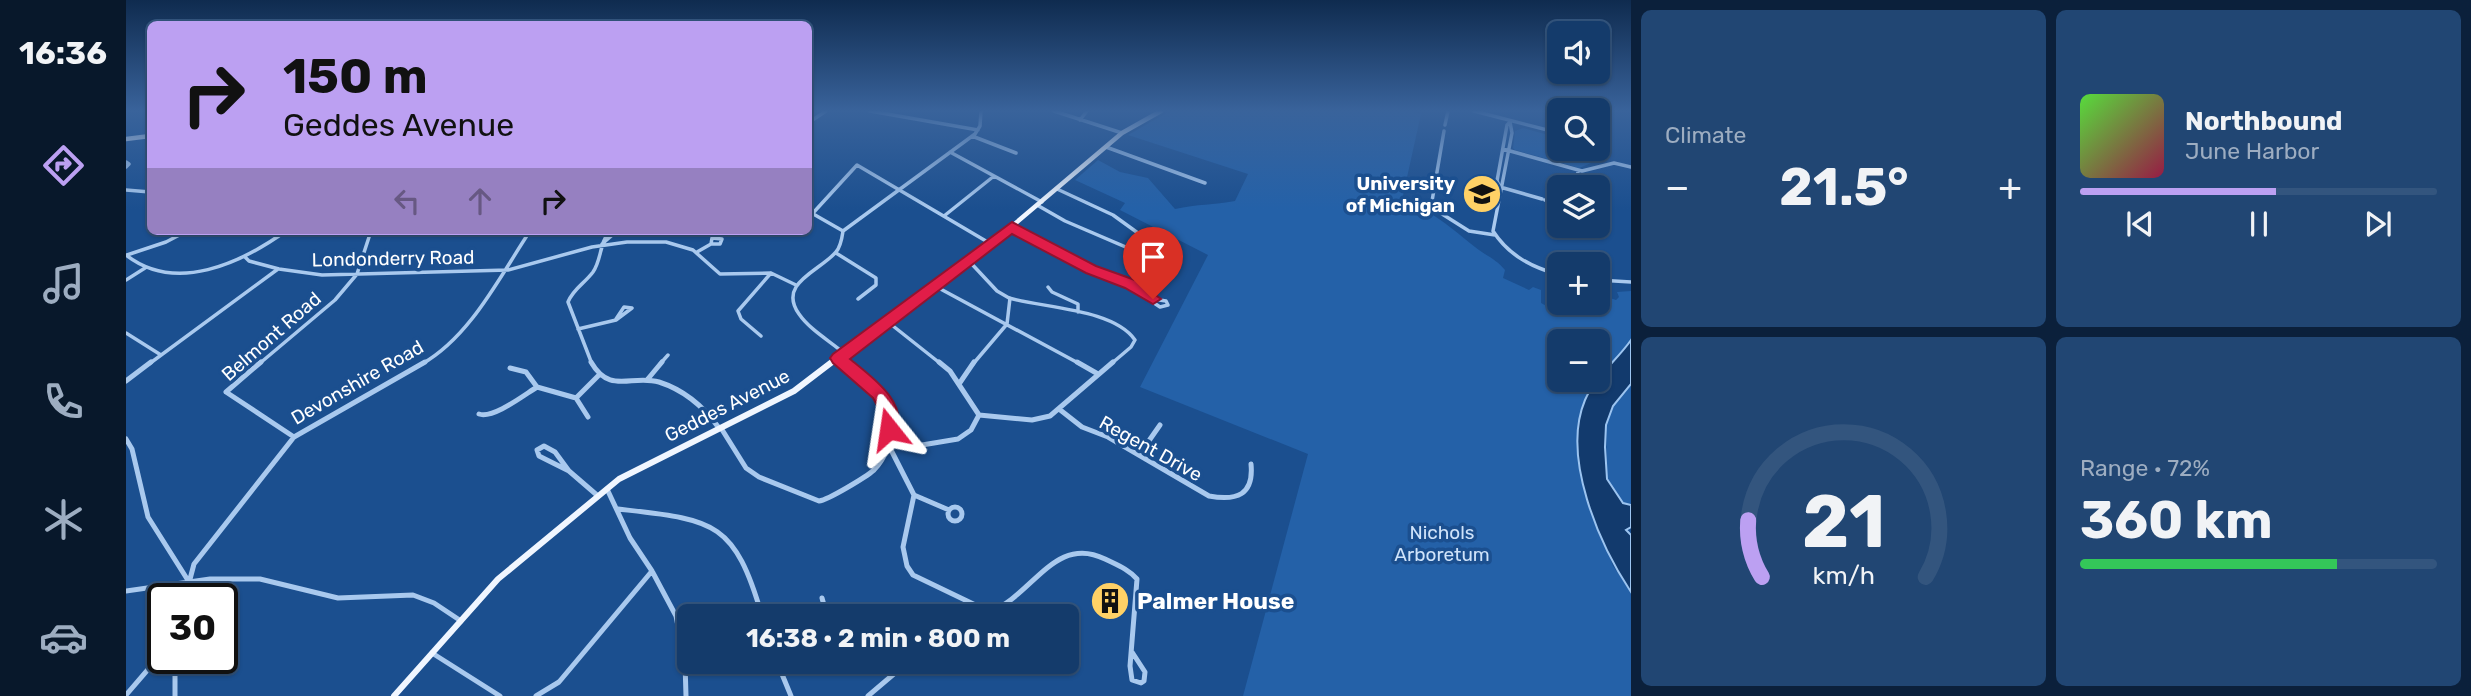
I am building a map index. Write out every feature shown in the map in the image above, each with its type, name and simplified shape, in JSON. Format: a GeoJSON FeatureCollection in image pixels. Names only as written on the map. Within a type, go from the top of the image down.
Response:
{"type":"FeatureCollection","features":[{"type":"Feature","properties":{"kind":"main road","name":"Geddes Avenue"},"geometry":{"type":"LineString","coordinates":[[394,696],[505,573],[607,489],[631,472],[785,396],[991,244],[1110,143]]}},
{"type":"Feature","properties":{"kind":"street"},"geometry":{"type":"LineString","coordinates":[[845,354],[800,315],[793,296],[796,285],[836,253],[843,231],[962,143]]}},
{"type":"Feature","properties":{"kind":"street"},"geometry":{"type":"LineString","coordinates":[[991,143],[1016,153]]}},
{"type":"Feature","properties":{"kind":"street"},"geometry":{"type":"LineString","coordinates":[[1442,143],[1431,208],[1469,230],[1495,235]]}},
{"type":"Feature","properties":{"kind":"street"},"geometry":{"type":"LineString","coordinates":[[1504,143],[1497,181],[1500,187],[1547,201]]}},
{"type":"Feature","properties":{"kind":"street"},"geometry":{"type":"LineString","coordinates":[[1510,143],[1504,183],[1500,187],[1493,225],[1495,235],[1516,256],[1547,270]]}},
{"type":"Feature","properties":{"kind":"street"},"geometry":{"type":"LineString","coordinates":[[1106,147],[1205,183]]}},
{"type":"Feature","properties":{"kind":"street"},"geometry":{"type":"LineString","coordinates":[[1503,149],[1585,171],[1614,163],[1631,167]]}},
{"type":"Feature","properties":{"kind":"street"},"geometry":{"type":"LineString","coordinates":[[950,152],[1065,221],[1156,260],[1168,259],[1167,254],[1127,223],[1057,189]]}},
{"type":"Feature","properties":{"kind":"street"},"geometry":{"type":"LineString","coordinates":[[812,211],[854,166],[859,166],[991,244]]}},
{"type":"Feature","properties":{"kind":"street"},"geometry":{"type":"LineString","coordinates":[[1578,170],[1578,175]]}},
{"type":"Feature","properties":{"kind":"street"},"geometry":{"type":"LineString","coordinates":[[944,216],[994,176]]}},
{"type":"Feature","properties":{"kind":"street"},"geometry":{"type":"LineString","coordinates":[[126,190],[147,192]]}},
{"type":"Feature","properties":{"kind":"street"},"geometry":{"type":"LineString","coordinates":[[812,213],[843,231]]}},
{"type":"Feature","properties":{"kind":"street"},"geometry":{"type":"LineString","coordinates":[[1012,227],[1091,270],[1130,284],[1153,299]]}},
{"type":"Feature","properties":{"kind":"street"},"geometry":{"type":"LineString","coordinates":[[126,255],[179,235]]}},
{"type":"Feature","properties":{"kind":"street"},"geometry":{"type":"LineString","coordinates":[[126,255],[145,268],[172,275],[245,257],[280,235]]}},
{"type":"Feature","properties":{"kind":"street","name":"Belmont Road"},"geometry":{"type":"LineString","coordinates":[[294,438],[226,392],[322,312],[357,274],[370,235]]}},
{"type":"Feature","properties":{"kind":"street","name":"Devonshire Road"},"geometry":{"type":"LineString","coordinates":[[189,583],[194,564],[294,438],[431,359],[449,344],[477,312],[527,235]]}},
{"type":"Feature","properties":{"kind":"street"},"geometry":{"type":"LineString","coordinates":[[607,235],[599,246],[597,265],[573,292],[568,302],[599,375],[614,381],[647,380],[667,386],[696,403],[720,428],[746,468],[759,477],[819,501],[828,500],[856,480],[872,473],[889,446]]}},
{"type":"Feature","properties":{"kind":"street"},"geometry":{"type":"LineString","coordinates":[[599,246],[612,235]]}},
{"type":"Feature","properties":{"kind":"street","name":"Londonderry Road"},"geometry":{"type":"LineString","coordinates":[[245,257],[249,261],[279,269],[322,275],[504,270],[599,246],[627,242],[666,242],[685,245],[720,274],[771,273]]}},
{"type":"Feature","properties":{"kind":"street"},"geometry":{"type":"LineString","coordinates":[[697,253],[711,244]]}},
{"type":"Feature","properties":{"kind":"street"},"geometry":{"type":"LineString","coordinates":[[836,253],[876,278],[876,285],[858,299]]}},
{"type":"Feature","properties":{"kind":"street"},"geometry":{"type":"LineString","coordinates":[[969,261],[988,282],[1010,298],[1078,312],[1125,327],[1135,337],[1132,347],[1050,416],[1038,420],[979,415]]}},
{"type":"Feature","properties":{"kind":"street"},"geometry":{"type":"LineString","coordinates":[[126,280],[145,268]]}},
{"type":"Feature","properties":{"kind":"street"},"geometry":{"type":"LineString","coordinates":[[126,381],[279,269]]}},
{"type":"Feature","properties":{"kind":"street"},"geometry":{"type":"LineString","coordinates":[[761,336],[741,319],[738,312],[771,273],[796,285]]}},
{"type":"Feature","properties":{"kind":"street"},"geometry":{"type":"LineString","coordinates":[[1610,281],[1631,282]]}},
{"type":"Feature","properties":{"kind":"street"},"geometry":{"type":"LineString","coordinates":[[935,286],[1098,374]]}},
{"type":"Feature","properties":{"kind":"street"},"geometry":{"type":"LineString","coordinates":[[1048,287],[1052,292],[1078,304],[1078,312]]}},
{"type":"Feature","properties":{"kind":"street"},"geometry":{"type":"LineString","coordinates":[[959,385],[987,345],[1007,324],[1010,298]]}},
{"type":"Feature","properties":{"kind":"street"},"geometry":{"type":"LineString","coordinates":[[578,329],[616,319]]}},
{"type":"Feature","properties":{"kind":"street"},"geometry":{"type":"LineString","coordinates":[[888,322],[941,362],[979,415]]}},
{"type":"Feature","properties":{"kind":"street"},"geometry":{"type":"LineString","coordinates":[[126,333],[161,355]]}},
{"type":"Feature","properties":{"kind":"street"},"geometry":{"type":"LineString","coordinates":[[647,380],[668,355]]}},
{"type":"Feature","properties":{"kind":"street"},"geometry":{"type":"LineString","coordinates":[[838,358],[870,385],[884,401],[890,418],[889,446],[914,495],[949,510]]}},
{"type":"Feature","properties":{"kind":"street"},"geometry":{"type":"LineString","coordinates":[[510,368],[526,372],[537,387],[576,398],[588,417]]}},
{"type":"Feature","properties":{"kind":"street"},"geometry":{"type":"LineString","coordinates":[[576,398],[599,375]]}},
{"type":"Feature","properties":{"kind":"street"},"geometry":{"type":"LineString","coordinates":[[478,414],[485,416],[493,413],[537,387]]}},
{"type":"Feature","properties":{"kind":"street","name":"Regent Drive"},"geometry":{"type":"LineString","coordinates":[[1059,409],[1082,427],[1108,437],[1198,490],[1219,498],[1240,495],[1249,488],[1253,475],[1251,464]]}},
{"type":"Feature","properties":{"kind":"street"},"geometry":{"type":"LineString","coordinates":[[888,437],[916,446],[958,439],[971,430],[979,415]]}},
{"type":"Feature","properties":{"kind":"street"},"geometry":{"type":"LineString","coordinates":[[1139,455],[1160,425]]}},
{"type":"Feature","properties":{"kind":"street"},"geometry":{"type":"LineString","coordinates":[[126,439],[132,449],[148,517],[189,583],[253,578],[336,598],[410,595],[433,602],[461,621]]}},
{"type":"Feature","properties":{"kind":"street"},"geometry":{"type":"LineString","coordinates":[[569,471],[539,456],[537,450],[544,446],[550,449],[569,471],[598,496]]}},
{"type":"Feature","properties":{"kind":"street"},"geometry":{"type":"LineString","coordinates":[[882,461],[895,460]]}},
{"type":"Feature","properties":{"kind":"street"},"geometry":{"type":"LineString","coordinates":[[607,489],[630,538],[652,571],[680,628],[686,696]]}},
{"type":"Feature","properties":{"kind":"street"},"geometry":{"type":"LineString","coordinates":[[914,495],[903,555],[908,569],[918,578],[990,612],[1003,607],[1047,569],[1075,552],[1085,551],[1133,574],[1139,587],[1135,616],[1132,652],[1131,675],[1132,680],[1140,683],[1144,681],[1145,672],[1132,652]]}},
{"type":"Feature","properties":{"kind":"street"},"geometry":{"type":"LineString","coordinates":[[618,509],[688,518],[711,525],[726,535],[744,563],[758,604]]}},
{"type":"Feature","properties":{"kind":"street"},"geometry":{"type":"LineString","coordinates":[[536,696],[559,682],[652,571]]}},
{"type":"Feature","properties":{"kind":"street"},"geometry":{"type":"LineString","coordinates":[[126,591],[147,588]]}},
{"type":"Feature","properties":{"kind":"street"},"geometry":{"type":"LineString","coordinates":[[822,598],[824,604]]}},
{"type":"Feature","properties":{"kind":"street"},"geometry":{"type":"LineString","coordinates":[[432,653],[500,696]]}},
{"type":"Feature","properties":{"kind":"street"},"geometry":{"type":"LineString","coordinates":[[126,695],[147,671]]}},
{"type":"Feature","properties":{"kind":"street"},"geometry":{"type":"LineString","coordinates":[[175,674],[175,696]]}},
{"type":"Feature","properties":{"kind":"street"},"geometry":{"type":"LineString","coordinates":[[782,674],[791,696]]}},
{"type":"Feature","properties":{"kind":"street"},"geometry":{"type":"LineString","coordinates":[[868,696],[894,674]]}},
{"type":"Feature","properties":{"kind":"green space","name":"Nichols Arboretum"},"geometry":{"type":"Polygon","coordinates":[[[1154,143],[1414,143],[1402,200],[1432,214],[1494,260],[1505,270],[1503,278],[1529,290],[1533,287],[1541,290],[1541,303],[1547,306],[1547,315],[1610,315],[1610,298],[1616,300],[1619,297],[1617,292],[1631,291],[1631,340],[1610,368],[1610,329],[1547,329],[1547,392],[1591,392],[1582,484],[1613,566],[1631,592],[1631,696],[1243,696],[1308,454],[1140,387],[1208,255],[1120,210],[1125,203],[1075,180],[1098,160],[1120,172],[1148,178],[1175,209],[1235,201],[1248,174],[1154,143]]]}},
{"type":"Feature","properties":{"kind":"green space"},"geometry":{"type":"Polygon","coordinates":[[[1514,143],[1547,143],[1547,159],[1515,150],[1514,143]]]}},
{"type":"Feature","properties":{"kind":"green space"},"geometry":{"type":"Polygon","coordinates":[[[1554,161],[1596,161],[1579,168],[1554,161]]]}},
{"type":"Feature","properties":{"kind":"green space"},"geometry":{"type":"Polygon","coordinates":[[[1631,384],[1631,505],[1623,503],[1607,479],[1606,425],[1613,406],[1631,384]]]}},
{"type":"Feature","properties":{"kind":"shaded area"},"geometry":{"type":"Polygon","coordinates":[[[1631,340],[1631,384],[1613,406],[1606,425],[1605,447],[1607,479],[1623,503],[1631,505],[1631,527],[1626,530],[1631,535],[1631,592],[1596,525],[1581,473],[1578,447],[1579,423],[1585,400],[1590,392],[1610,392],[1610,365],[1631,340]]]}},
{"type":"Feature","properties":{"kind":"place","name":"University of Michigan"},"geometry":{"type":"Point","coordinates":[1482,194]}},
{"type":"Feature","properties":{"kind":"place","name":"Palmer House"},"geometry":{"type":"Point","coordinates":[1110,601]}},
{"type":"Feature","properties":{"kind":"route"},"geometry":{"type":"LineString","coordinates":[[889,429],[890,418],[879,393],[838,358],[1012,227],[1091,270],[1130,284],[1153,299]]}}]}
